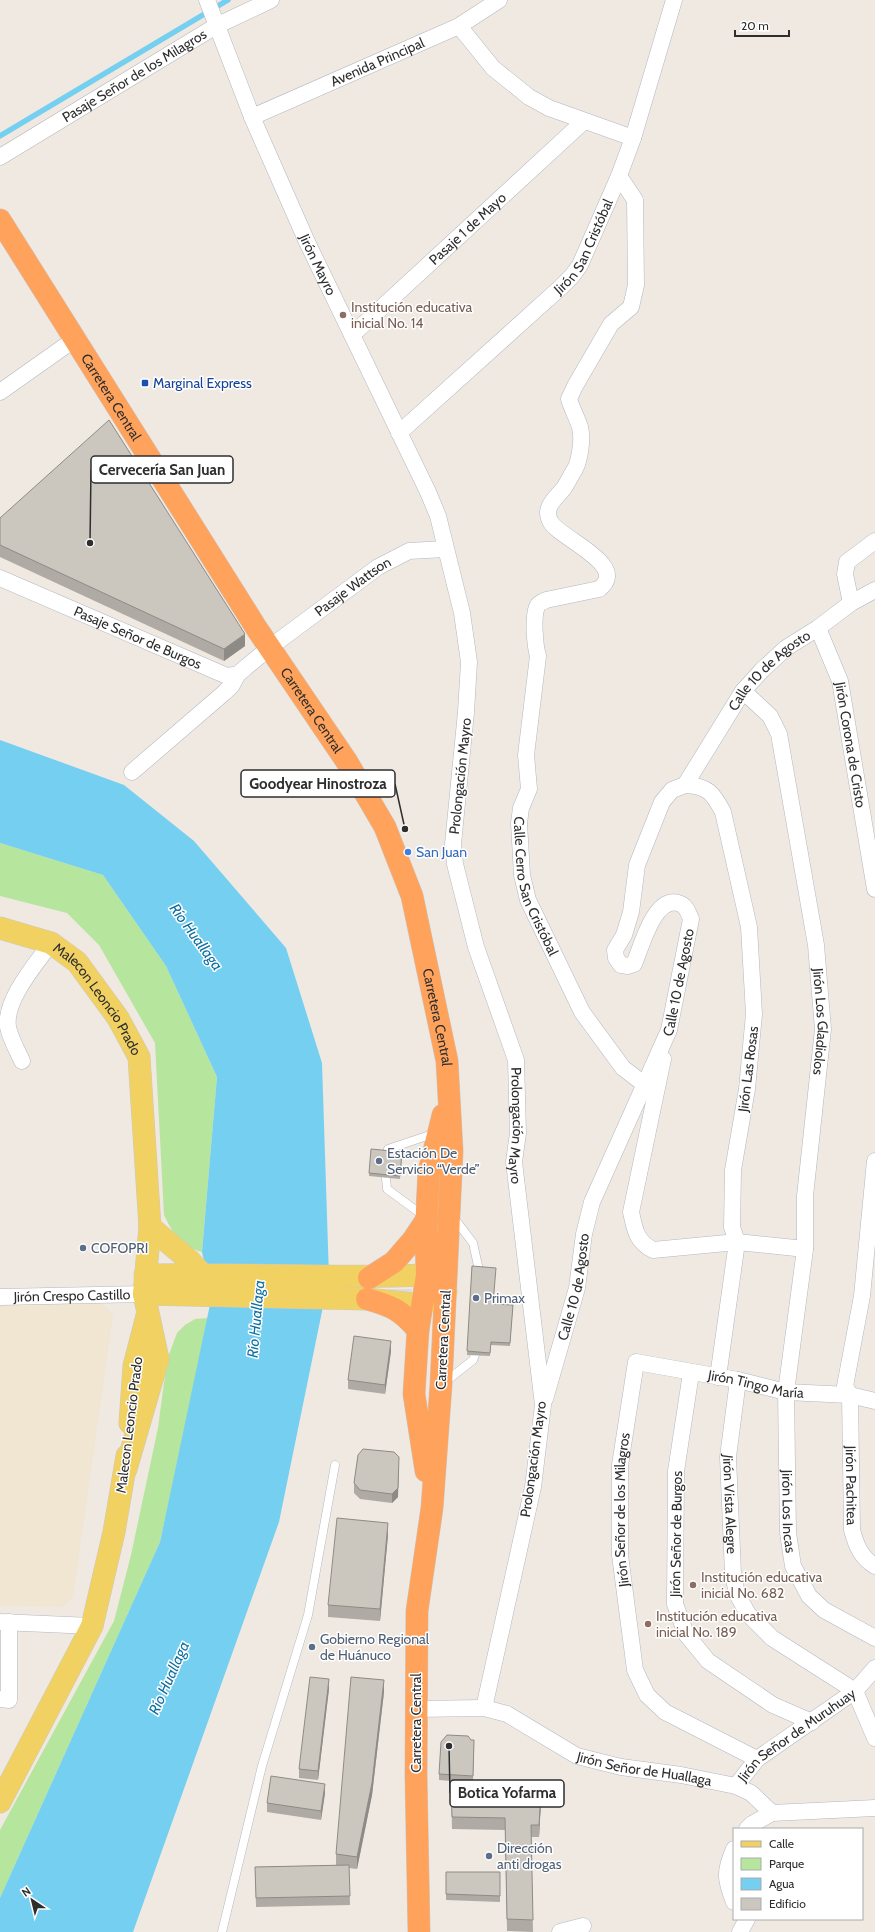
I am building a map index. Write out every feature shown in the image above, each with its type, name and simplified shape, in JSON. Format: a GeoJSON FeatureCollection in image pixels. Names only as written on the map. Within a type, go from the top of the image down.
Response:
{"type":"FeatureCollection","features":[{"type":"Feature","properties":{"kind":"highway","name":"Carretera Central"},"geometry":{"type":"LineString","coordinates":[[0,220],[269,648],[347,762],[385,827],[412,896],[434,992],[447,1061],[450,1087],[452,1151],[441,1385],[432,1508],[417,1611],[416,1709],[419,1932]]}},
{"type":"Feature","properties":{"kind":"highway"},"geometry":{"type":"LineString","coordinates":[[432,1508],[414,1394],[418,1330],[427,1275],[429,1172],[450,1087]]}},
{"type":"Feature","properties":{"kind":"highway"},"geometry":{"type":"LineString","coordinates":[[418,1330],[409,1320],[392,1306],[360,1288],[394,1262],[413,1240],[427,1219]]}},
{"type":"Feature","properties":{"kind":"main road","name":"Malecon Leoncio Prado"},"geometry":{"type":"LineString","coordinates":[[0,928],[51,943],[77,962],[118,1018],[139,1057],[150,1227],[146,1293],[158,1359],[126,1469],[114,1532],[92,1626],[0,1802]]}},
{"type":"Feature","properties":{"kind":"main road"},"geometry":{"type":"LineString","coordinates":[[150,1227],[190,1261],[204,1281]]}},
{"type":"Feature","properties":{"kind":"main road"},"geometry":{"type":"LineString","coordinates":[[146,1293],[204,1281],[360,1288],[422,1305],[446,1292],[427,1275],[360,1288]]}},
{"type":"Feature","properties":{"kind":"street","name":"Jirón Mayro"},"geometry":{"type":"LineString","coordinates":[[206,0],[252,117],[306,242],[400,433],[438,516],[445,549]]}},
{"type":"Feature","properties":{"kind":"street","name":"Pasaje Señor de los Milagros"},"geometry":{"type":"LineString","coordinates":[[0,157],[216,23],[272,0]]}},
{"type":"Feature","properties":{"kind":"street","name":"Avenida Principal"},"geometry":{"type":"LineString","coordinates":[[252,117],[459,26],[499,0]]}},
{"type":"Feature","properties":{"kind":"street","name":"Jirón San Cristóbal"},"geometry":{"type":"LineString","coordinates":[[400,433],[572,276],[580,265],[619,176],[674,0]]}},
{"type":"Feature","properties":{"kind":"street"},"geometry":{"type":"LineString","coordinates":[[459,26],[493,68],[529,97],[549,108],[583,122],[632,138]]}},
{"type":"Feature","properties":{"kind":"street","name":"Pasaje 1 de Mayo"},"geometry":{"type":"LineString","coordinates":[[352,335],[583,122]]}},
{"type":"Feature","properties":{"kind":"street","name":"Calle Cerro San Cristóbal"},"geometry":{"type":"LineString","coordinates":[[619,176],[634,200],[636,285],[634,298],[631,307],[611,324],[575,386],[570,399],[580,428],[581,440],[576,468],[564,487],[551,501],[547,512],[550,521],[555,528],[599,560],[607,575],[607,580],[605,585],[599,589],[546,600],[538,605],[536,612],[535,646],[538,656],[526,755],[529,789],[521,808],[518,823],[522,875],[528,900],[582,1012],[623,1068],[644,1084]]}},
{"type":"Feature","properties":{"kind":"street"},"geometry":{"type":"LineString","coordinates":[[0,392],[75,339]]}},
{"type":"Feature","properties":{"kind":"street"},"geometry":{"type":"LineString","coordinates":[[851,603],[845,574],[847,562],[875,541]]}},
{"type":"Feature","properties":{"kind":"street","name":"Pasaje Wattson"},"geometry":{"type":"LineString","coordinates":[[269,648],[378,567],[394,558],[409,551],[445,549]]}},
{"type":"Feature","properties":{"kind":"street","name":"Prolongación Mayro"},"geometry":{"type":"LineString","coordinates":[[445,549],[462,613],[469,662],[466,712],[453,844],[454,857],[476,947],[516,1060],[518,1133],[514,1162],[543,1405],[533,1487],[484,1708]]}},
{"type":"Feature","properties":{"kind":"street","name":"Pasaje Señor de Burgos"},"geometry":{"type":"LineString","coordinates":[[0,578],[227,676],[238,674]]}},
{"type":"Feature","properties":{"kind":"street","name":"Calle 10 de Agosto"},"geometry":{"type":"LineString","coordinates":[[543,1405],[578,1288],[584,1234],[592,1202],[669,1030],[690,919],[688,910],[680,903],[673,902],[660,908],[653,918],[634,964],[628,966],[621,965],[616,958],[615,950],[624,935],[631,912],[637,865],[662,802],[672,790],[685,785],[742,691],[762,670],[786,648],[818,628],[851,603],[875,590]]}},
{"type":"Feature","properties":{"kind":"street","name":"Jirón Corona de Cristo"},"geometry":{"type":"LineString","coordinates":[[818,628],[840,681],[870,822],[875,889]]}},
{"type":"Feature","properties":{"kind":"street"},"geometry":{"type":"LineString","coordinates":[[132,772],[225,692],[232,685],[238,674],[269,648]]}},
{"type":"Feature","properties":{"kind":"street","name":"Jirón Los Gladiolos"},"geometry":{"type":"LineString","coordinates":[[742,691],[770,716],[778,734],[816,945],[822,1029],[805,1196],[805,1249],[786,1392]]}},
{"type":"Feature","properties":{"kind":"street","name":"Jirón Las Rosas"},"geometry":{"type":"LineString","coordinates":[[685,785],[700,786],[714,795],[723,812],[749,926],[754,1014],[748,1089],[733,1170],[732,1227],[737,1242],[718,1376]]}},
{"type":"Feature","properties":{"kind":"street"},"geometry":{"type":"LineString","coordinates":[[22,1061],[8,1028],[7,1015],[14,998],[51,943]]}},
{"type":"Feature","properties":{"kind":"street"},"geometry":{"type":"LineString","coordinates":[[669,1030],[631,1212],[634,1229],[643,1245],[653,1250],[737,1242],[805,1249]]}},
{"type":"Feature","properties":{"kind":"street"},"geometry":{"type":"LineString","coordinates":[[850,1395],[845,1386],[846,1374],[862,1296],[875,1162]]}},
{"type":"Feature","properties":{"kind":"street","name":"Jirón Crespo Castillo"},"geometry":{"type":"LineString","coordinates":[[0,1298],[146,1293]]}},
{"type":"Feature","properties":{"kind":"street","name":"Jirón Tingo María"},"geometry":{"type":"LineString","coordinates":[[636,1362],[691,1373],[738,1380],[786,1392],[850,1395],[875,1401]]}},
{"type":"Feature","properties":{"kind":"street","name":"Jirón Señor de los Milagros"},"geometry":{"type":"LineString","coordinates":[[636,1362],[620,1465],[620,1555],[635,1670],[647,1695],[665,1712],[757,1759]]}},
{"type":"Feature","properties":{"kind":"street","name":"Jirón Señor de Burgos"},"geometry":{"type":"LineString","coordinates":[[691,1373],[676,1471],[675,1604],[686,1634],[708,1661],[773,1705],[812,1722]]}},
{"type":"Feature","properties":{"kind":"street","name":"Jirón Vista Alegre"},"geometry":{"type":"LineString","coordinates":[[738,1380],[728,1457],[733,1574],[737,1594],[748,1614],[772,1638],[855,1691]]}},
{"type":"Feature","properties":{"kind":"street","name":"Jirón Los Incas"},"geometry":{"type":"LineString","coordinates":[[786,1392],[788,1533],[793,1566],[809,1596],[824,1610],[875,1638]]}},
{"type":"Feature","properties":{"kind":"street","name":"Jirón Pachitea"},"geometry":{"type":"LineString","coordinates":[[850,1395],[852,1530],[857,1548],[868,1562],[875,1566]]}},
{"type":"Feature","properties":{"kind":"street"},"geometry":{"type":"LineString","coordinates":[[0,1699],[9,1700],[5,1622],[92,1626]]}},
{"type":"Feature","properties":{"kind":"street","name":"Jirón Señor de Muruhuay"},"geometry":{"type":"LineString","coordinates":[[736,1786],[757,1759],[855,1691],[875,1668]]}},
{"type":"Feature","properties":{"kind":"street"},"geometry":{"type":"LineString","coordinates":[[855,1691],[875,1738]]}},
{"type":"Feature","properties":{"kind":"street","name":"Jirón Señor de Huallaga"},"geometry":{"type":"LineString","coordinates":[[416,1709],[484,1708],[508,1714],[577,1756],[621,1767],[736,1786],[751,1793],[772,1813]]}},
{"type":"Feature","properties":{"kind":"street"},"geometry":{"type":"LineString","coordinates":[[748,1828],[752,1824],[772,1813],[875,1808]]}},
{"type":"Feature","properties":{"kind":"street"},"geometry":{"type":"LineString","coordinates":[[733,1852],[728,1864],[726,1881],[733,1899]]}},
{"type":"Feature","properties":{"kind":"street"},"geometry":{"type":"LineString","coordinates":[[740,1932],[746,1920]]}},
{"type":"Feature","properties":{"kind":"street"},"geometry":{"type":"LineString","coordinates":[[560,1932],[583,1926]]}},
{"type":"Feature","properties":{"kind":"lane"},"geometry":{"type":"LineString","coordinates":[[387,1154],[388,1149],[439,1132]]}},
{"type":"Feature","properties":{"kind":"lane"},"geometry":{"type":"LineString","coordinates":[[386,1178],[387,1189],[427,1219]]}},
{"type":"Feature","properties":{"kind":"lane"},"geometry":{"type":"LineString","coordinates":[[448,1211],[473,1243],[479,1270]]}},
{"type":"Feature","properties":{"kind":"lane"},"geometry":{"type":"LineString","coordinates":[[441,1385],[474,1360],[475,1355]]}},
{"type":"Feature","properties":{"kind":"lane"},"geometry":{"type":"LineString","coordinates":[[222,1932],[262,1766],[308,1615],[335,1465]]}},
{"type":"Feature","properties":{"kind":"shaded area"},"geometry":{"type":"Polygon","coordinates":[[[378,1289],[412,1289],[411,1297],[377,1292],[378,1289]]]}},
{"type":"Feature","properties":{"kind":"shaded area"},"geometry":{"type":"Polygon","coordinates":[[[103,1304],[113,1315],[73,1597],[63,1607],[0,1605],[0,1305],[103,1304]]]}},
{"type":"Feature","properties":{"kind":"green space"},"geometry":{"type":"Polygon","coordinates":[[[0,843],[103,875],[166,966],[217,1077],[202,1252],[188,1246],[178,1238],[174,1234],[164,1215],[155,1043],[99,945],[67,913],[0,896],[0,843]]]}},
{"type":"Feature","properties":{"kind":"green space"},"geometry":{"type":"Polygon","coordinates":[[[208,1318],[160,1542],[0,1898],[0,1830],[114,1621],[131,1555],[158,1428],[167,1360],[177,1333],[185,1325],[195,1319],[208,1318]]]}},
{"type":"Feature","properties":{"kind":"water","name":"Río Huallaga"},"geometry":{"type":"Polygon","coordinates":[[[0,740],[124,785],[194,841],[286,948],[322,1063],[329,1277],[279,1522],[133,1932],[0,1932],[0,1898],[160,1542],[212,1295],[202,1252],[217,1077],[166,966],[103,875],[0,843],[0,740]]]}},
{"type":"Feature","properties":{"kind":"building"},"geometry":{"type":"Polygon","coordinates":[[[109,420],[245,634],[224,649],[0,545],[0,518],[109,420]]]}},
{"type":"Feature","properties":{"kind":"building"},"geometry":{"type":"Polygon","coordinates":[[[371,1149],[402,1152],[400,1176],[369,1173],[371,1149]]]}},
{"type":"Feature","properties":{"kind":"building"},"geometry":{"type":"Polygon","coordinates":[[[472,1266],[496,1268],[493,1304],[513,1305],[510,1343],[491,1342],[490,1353],[467,1351],[472,1266]]]}},
{"type":"Feature","properties":{"kind":"building"},"geometry":{"type":"Polygon","coordinates":[[[354,1336],[391,1341],[385,1385],[348,1380],[354,1336]]]}},
{"type":"Feature","properties":{"kind":"building"},"geometry":{"type":"Polygon","coordinates":[[[363,1449],[394,1452],[399,1457],[398,1488],[392,1494],[360,1490],[354,1483],[358,1455],[363,1449]]]}},
{"type":"Feature","properties":{"kind":"building"},"geometry":{"type":"Polygon","coordinates":[[[337,1518],[388,1523],[380,1609],[328,1605],[337,1518]]]}},
{"type":"Feature","properties":{"kind":"building"},"geometry":{"type":"Polygon","coordinates":[[[310,1677],[329,1679],[318,1771],[299,1769],[310,1677]]]}},
{"type":"Feature","properties":{"kind":"building"},"geometry":{"type":"Polygon","coordinates":[[[351,1677],[384,1680],[372,1783],[357,1857],[336,1854],[351,1677]]]}},
{"type":"Feature","properties":{"kind":"building"},"geometry":{"type":"Polygon","coordinates":[[[447,1735],[468,1736],[471,1740],[474,1740],[473,1776],[439,1774],[441,1742],[447,1735]]]}},
{"type":"Feature","properties":{"kind":"building"},"geometry":{"type":"Polygon","coordinates":[[[271,1776],[325,1784],[321,1811],[267,1803],[271,1776]]]}},
{"type":"Feature","properties":{"kind":"building"},"geometry":{"type":"Polygon","coordinates":[[[451,1786],[541,1790],[539,1825],[531,1825],[533,1920],[507,1919],[505,1818],[452,1817],[451,1786]]]}},
{"type":"Feature","properties":{"kind":"building"},"geometry":{"type":"Polygon","coordinates":[[[349,1865],[350,1896],[256,1898],[255,1867],[349,1865]]]}},
{"type":"Feature","properties":{"kind":"building"},"geometry":{"type":"Polygon","coordinates":[[[446,1872],[500,1872],[500,1896],[446,1894],[446,1872]]]}},
{"type":"Feature","properties":{"kind":"waterway"},"geometry":{"type":"LineString","coordinates":[[0,136],[228,0]]}},
{"type":"Feature","properties":{"kind":"place","name":"Institución educativa inicial No. 14"},"geometry":{"type":"Point","coordinates":[343,315]}},
{"type":"Feature","properties":{"kind":"place","name":"Marginal Express"},"geometry":{"type":"Point","coordinates":[145,383]}},
{"type":"Feature","properties":{"kind":"place","name":"Cervecería San Juan"},"geometry":{"type":"Point","coordinates":[90,543]}},
{"type":"Feature","properties":{"kind":"place","name":"Goodyear Hinostroza"},"geometry":{"type":"Point","coordinates":[405,829]}},
{"type":"Feature","properties":{"kind":"place","name":"San Juan"},"geometry":{"type":"Point","coordinates":[408,852]}},
{"type":"Feature","properties":{"kind":"place","name":"Estación De Servicio “Verde”"},"geometry":{"type":"Point","coordinates":[379,1161]}},
{"type":"Feature","properties":{"kind":"place","name":"COFOPRI"},"geometry":{"type":"Point","coordinates":[83,1248]}},
{"type":"Feature","properties":{"kind":"place","name":"Primax"},"geometry":{"type":"Point","coordinates":[476,1298]}},
{"type":"Feature","properties":{"kind":"place","name":"Institución educativa inicial No. 682"},"geometry":{"type":"Point","coordinates":[693,1585]}},
{"type":"Feature","properties":{"kind":"place","name":"Institución educativa inicial No. 189"},"geometry":{"type":"Point","coordinates":[648,1624]}},
{"type":"Feature","properties":{"kind":"place","name":"Gobierno Regional de Huánuco"},"geometry":{"type":"Point","coordinates":[312,1647]}},
{"type":"Feature","properties":{"kind":"place","name":"Botica Yofarma"},"geometry":{"type":"Point","coordinates":[449,1746]}},
{"type":"Feature","properties":{"kind":"place","name":"Dirección anti drogas"},"geometry":{"type":"Point","coordinates":[489,1856]}}]}
